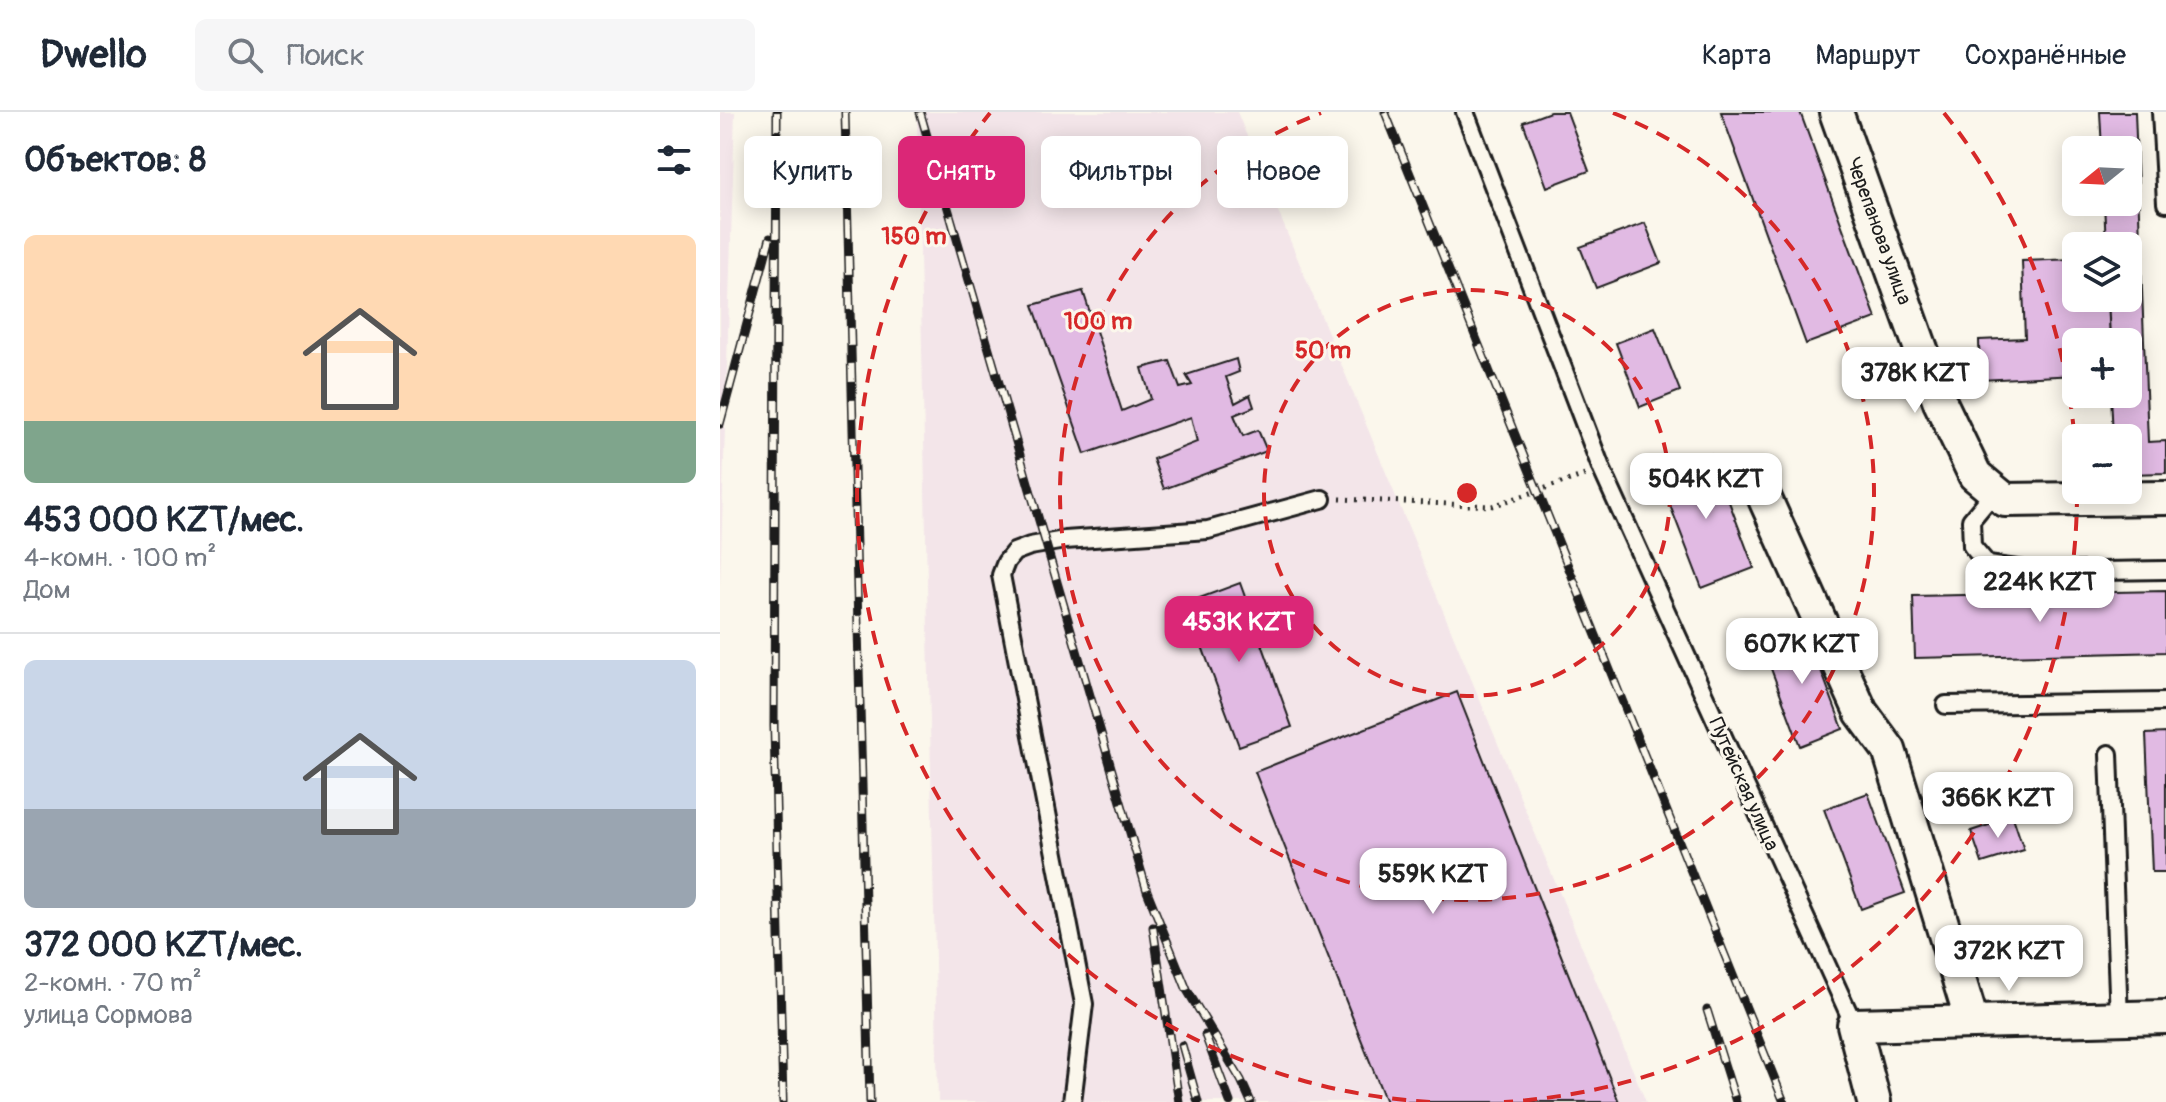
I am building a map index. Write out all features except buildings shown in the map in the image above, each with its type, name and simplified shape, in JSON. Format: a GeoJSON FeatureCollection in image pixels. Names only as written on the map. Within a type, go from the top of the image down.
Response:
{"type":"FeatureCollection","features":[{"type":"Feature","properties":{"kind":"street","name":"Черепанова улица"},"geometry":{"type":"LineString","coordinates":[[1836,112],[1940,402],[1975,475],[1995,491]]}},
{"type":"Feature","properties":{"kind":"street"},"geometry":{"type":"LineString","coordinates":[[1995,491],[2005,500],[2166,498]]}},
{"type":"Feature","properties":{"kind":"street"},"geometry":{"type":"LineString","coordinates":[[1765,499],[1861,712],[1889,750],[1972,1022]]}},
{"type":"Feature","properties":{"kind":"street"},"geometry":{"type":"LineString","coordinates":[[1854,1025],[2166,1017]]}},
{"type":"Feature","properties":{"kind":"street","name":"Путейская улица"},"geometry":{"type":"LineString","coordinates":[[1854,1025],[1874,1102]]}},
{"type":"Feature","properties":{"kind":"lane","name":"Путейская улица"},"geometry":{"type":"LineString","coordinates":[[1465,112],[1602,470],[1854,1025]]}},
{"type":"Feature","properties":{"kind":"lane"},"geometry":{"type":"LineString","coordinates":[[2161,112],[2166,203]]}},
{"type":"Feature","properties":{"kind":"lane"},"geometry":{"type":"LineString","coordinates":[[1995,491],[1971,520],[1972,546],[1988,565],[2038,572],[2166,570]]}},
{"type":"Feature","properties":{"kind":"lane"},"geometry":{"type":"LineString","coordinates":[[1072,1102],[1084,1004],[1001,575],[1006,562],[1014,552],[1030,546],[1065,540],[1208,530],[1322,499]]}},
{"type":"Feature","properties":{"kind":"lane"},"geometry":{"type":"LineString","coordinates":[[1946,705],[2166,702]]}},
{"type":"Feature","properties":{"kind":"lane"},"geometry":{"type":"LineString","coordinates":[[2109,754],[2119,1019]]}},
{"type":"Feature","properties":{"kind":"path"},"geometry":{"type":"LineString","coordinates":[[1322,499],[1492,506],[1602,470]]}},
{"type":"Feature","properties":{"kind":"shaded area"},"geometry":{"type":"Polygon","coordinates":[[[720,112],[735,112],[720,586],[720,112]]]}},
{"type":"Feature","properties":{"kind":"shaded area"},"geometry":{"type":"Polygon","coordinates":[[[917,112],[1237,112],[1247,136],[1217,136],[1217,208],[1277,208],[1646,1102],[938,1102],[919,208],[1025,208],[1025,136],[918,136],[917,112]]]}},
{"type":"Feature","properties":{"kind":"railway"},"geometry":{"type":"LineString","coordinates":[[777,112],[774,726],[783,1102]]}},
{"type":"Feature","properties":{"kind":"railway"},"geometry":{"type":"LineString","coordinates":[[845,112],[870,1102]]}},
{"type":"Feature","properties":{"kind":"railway"},"geometry":{"type":"LineString","coordinates":[[920,112],[1147,891],[1187,990],[1251,1102]]}},
{"type":"Feature","properties":{"kind":"railway"},"geometry":{"type":"LineString","coordinates":[[1385,112],[1784,1102]]}},
{"type":"Feature","properties":{"kind":"railway"},"geometry":{"type":"LineString","coordinates":[[720,424],[770,238]]}},
{"type":"Feature","properties":{"kind":"railway"},"geometry":{"type":"LineString","coordinates":[[1153,927],[1179,1102]]}},
{"type":"Feature","properties":{"kind":"railway"},"geometry":{"type":"LineString","coordinates":[[1707,1010],[1736,1102]]}},
{"type":"Feature","properties":{"kind":"railway"},"geometry":{"type":"LineString","coordinates":[[1205,1035],[1230,1102]]}},
{"type":"Feature","properties":{"kind":"railway"},"geometry":{"type":"LineString","coordinates":[[1182,1045],[1198,1102]]}}]}
